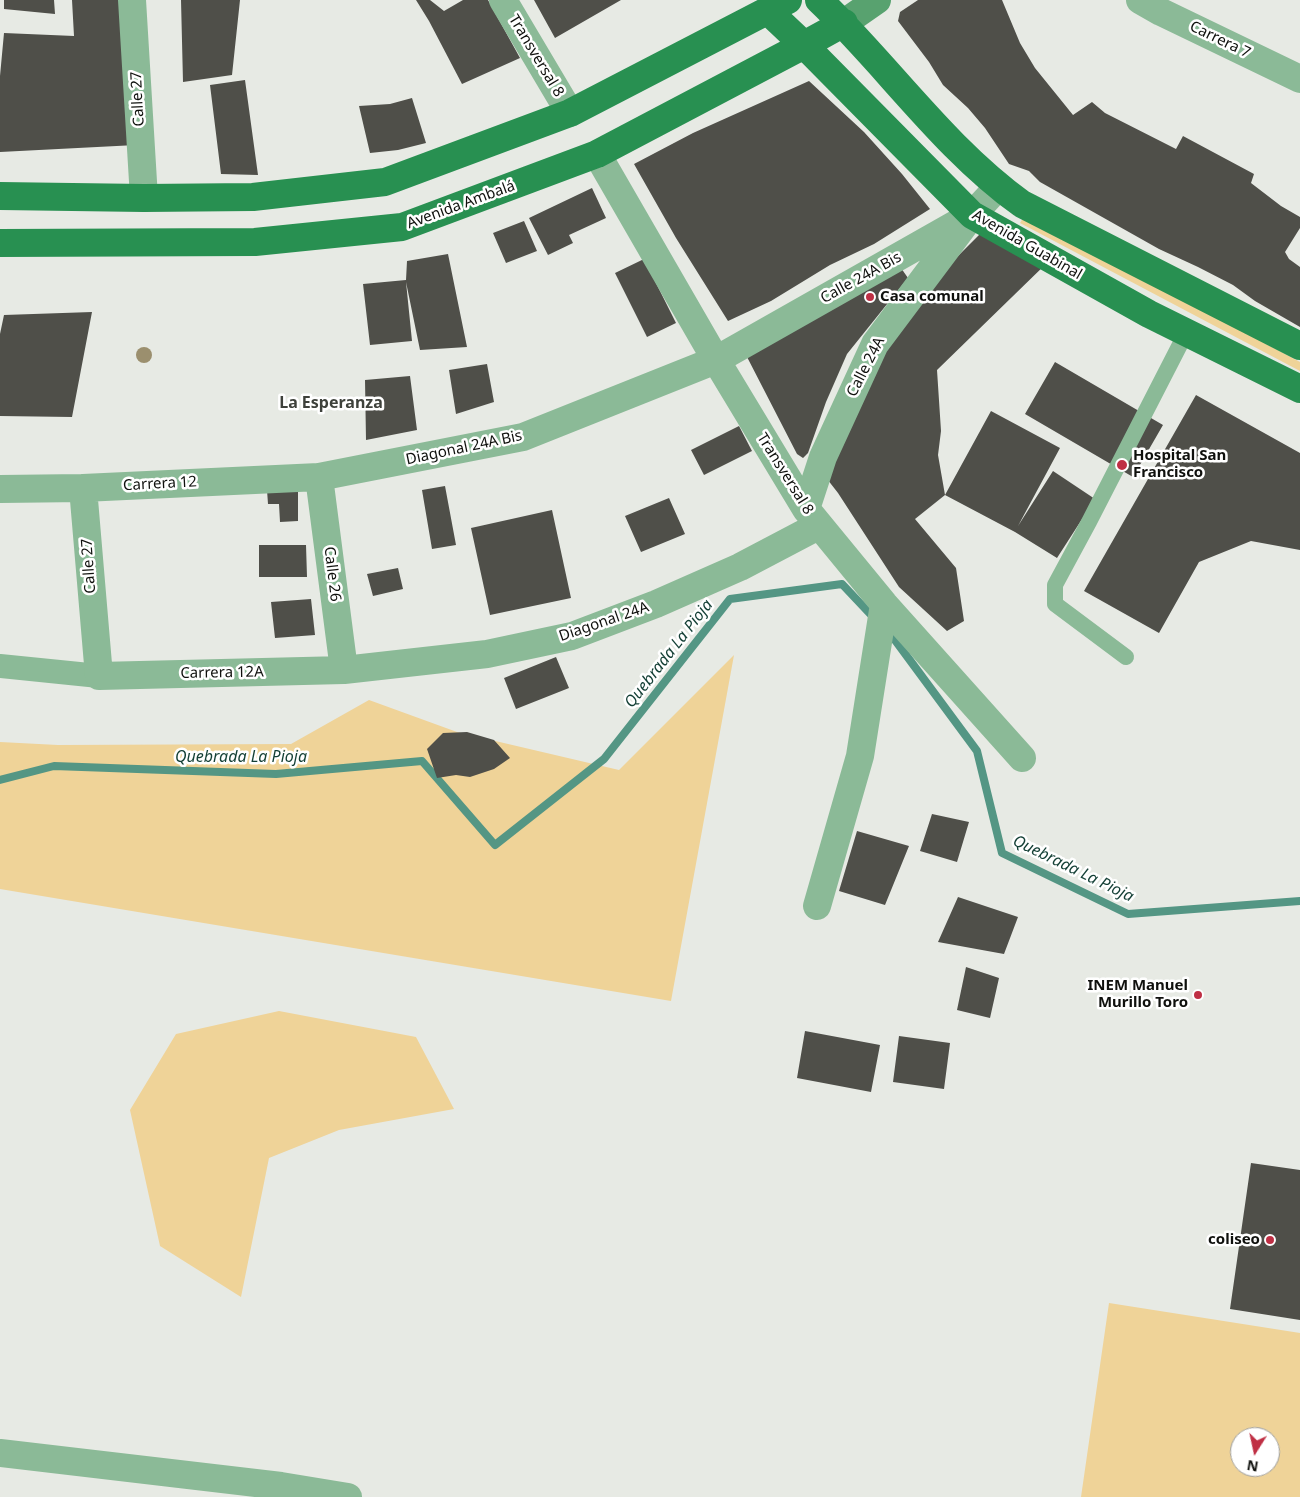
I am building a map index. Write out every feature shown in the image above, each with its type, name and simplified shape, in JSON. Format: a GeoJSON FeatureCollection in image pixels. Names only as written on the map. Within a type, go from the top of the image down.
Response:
{"type":"FeatureCollection","features":[{"type":"Feature","properties":{"kind":"main road"},"geometry":{"type":"LineString","coordinates":[[819,0],[844,23],[949,140],[998,187],[1022,204],[1300,346]]}},
{"type":"Feature","properties":{"kind":"main road","name":"Avenida Ambalá"},"geometry":{"type":"LineString","coordinates":[[0,243],[255,242],[402,227],[596,154],[804,45],[844,23],[877,0]]}},
{"type":"Feature","properties":{"kind":"main road"},"geometry":{"type":"LineString","coordinates":[[0,196],[253,197],[385,182],[570,113],[770,4]]}},
{"type":"Feature","properties":{"kind":"main road","name":"Avenida Guabinal"},"geometry":{"type":"LineString","coordinates":[[770,4],[804,45],[972,215],[1149,314],[1187,331],[1300,389]]}},
{"type":"Feature","properties":{"kind":"street","name":"Calle 27"},"geometry":{"type":"LineString","coordinates":[[132,0],[144,198]]}},
{"type":"Feature","properties":{"kind":"street","name":"Transversal 8"},"geometry":{"type":"LineString","coordinates":[[503,0],[570,113]]}},
{"type":"Feature","properties":{"kind":"street","name":"Carrera 7"},"geometry":{"type":"LineString","coordinates":[[1140,0],[1300,79]]}},
{"type":"Feature","properties":{"kind":"street","name":"Transversal 8"},"geometry":{"type":"LineString","coordinates":[[596,154],[716,360],[812,518],[884,605],[1022,758]]}},
{"type":"Feature","properties":{"kind":"street","name":"Calle 24A Bis"},"geometry":{"type":"LineString","coordinates":[[716,360],[972,215],[998,187]]}},
{"type":"Feature","properties":{"kind":"street","name":"Calle 24A"},"geometry":{"type":"LineString","coordinates":[[812,518],[823,457],[876,344],[972,215]]}},
{"type":"Feature","properties":{"kind":"street","name":"Diagonal 24A Bis"},"geometry":{"type":"LineString","coordinates":[[319,477],[523,437],[716,360]]}},
{"type":"Feature","properties":{"kind":"street","name":"Carrera 12"},"geometry":{"type":"LineString","coordinates":[[0,488],[84,488],[319,477]]}},
{"type":"Feature","properties":{"kind":"street","name":"Calle 26"},"geometry":{"type":"LineString","coordinates":[[319,477],[344,670]]}},
{"type":"Feature","properties":{"kind":"street","name":"Calle 27"},"geometry":{"type":"LineString","coordinates":[[84,488],[99,676]]}},
{"type":"Feature","properties":{"kind":"street","name":"Diagonal 24A"},"geometry":{"type":"LineString","coordinates":[[344,670],[486,654],[572,636],[656,604],[724,574],[812,518]]}},
{"type":"Feature","properties":{"kind":"street"},"geometry":{"type":"LineString","coordinates":[[817,906],[860,756],[884,605]]}},
{"type":"Feature","properties":{"kind":"street","name":"Carrera 12A"},"geometry":{"type":"LineString","coordinates":[[0,666],[99,676],[344,670]]}},
{"type":"Feature","properties":{"kind":"street"},"geometry":{"type":"LineString","coordinates":[[0,1453],[271,1485],[348,1497]]}},
{"type":"Feature","properties":{"kind":"lane"},"geometry":{"type":"LineString","coordinates":[[1126,657],[1055,604],[1055,585],[1094,514],[1187,331]]}},
{"type":"Feature","properties":{"kind":"shaded area"},"geometry":{"type":"Polygon","coordinates":[[[1025,215],[1300,362],[1300,371],[1020,223],[1025,215]]]}},
{"type":"Feature","properties":{"kind":"shaded area"},"geometry":{"type":"Polygon","coordinates":[[[734,655],[671,1001],[0,889],[0,742],[58,745],[291,744],[369,700],[457,732],[619,770],[734,655]]]}},
{"type":"Feature","properties":{"kind":"shaded area"},"geometry":{"type":"Polygon","coordinates":[[[279,1011],[416,1037],[454,1109],[339,1130],[269,1158],[241,1297],[160,1246],[130,1110],[176,1034],[279,1011]]]}},
{"type":"Feature","properties":{"kind":"shaded area"},"geometry":{"type":"Polygon","coordinates":[[[1109,1303],[1300,1333],[1300,1497],[1081,1497],[1109,1303]]]}},
{"type":"Feature","properties":{"kind":"building"},"geometry":{"type":"Polygon","coordinates":[[[4,0],[54,0],[55,14],[4,9],[4,0]]]}},
{"type":"Feature","properties":{"kind":"building"},"geometry":{"type":"Polygon","coordinates":[[[72,0],[128,0],[136,145],[0,152],[0,76],[4,33],[74,36],[72,0]]]}},
{"type":"Feature","properties":{"kind":"building"},"geometry":{"type":"Polygon","coordinates":[[[181,0],[240,0],[232,75],[183,82],[181,0]]]}},
{"type":"Feature","properties":{"kind":"building"},"geometry":{"type":"Polygon","coordinates":[[[416,0],[430,0],[444,11],[463,0],[488,0],[520,58],[462,84],[416,0]]]}},
{"type":"Feature","properties":{"kind":"building"},"geometry":{"type":"Polygon","coordinates":[[[534,0],[621,0],[555,38],[534,0]]]}},
{"type":"Feature","properties":{"kind":"building"},"geometry":{"type":"Polygon","coordinates":[[[918,0],[1002,0],[1020,43],[1035,68],[1073,115],[1092,102],[1105,113],[1176,149],[1183,136],[1254,174],[1251,183],[1281,206],[1300,217],[1300,228],[1285,252],[1289,259],[1300,267],[1300,327],[1255,301],[1233,285],[1159,249],[1040,182],[1029,171],[1009,164],[985,128],[968,108],[943,85],[929,62],[898,21],[900,12],[918,0]]]}},
{"type":"Feature","properties":{"kind":"building"},"geometry":{"type":"Polygon","coordinates":[[[245,80],[258,175],[221,174],[210,85],[245,80]]]}},
{"type":"Feature","properties":{"kind":"building"},"geometry":{"type":"Polygon","coordinates":[[[809,81],[864,132],[902,174],[930,209],[874,244],[830,265],[771,301],[728,321],[676,238],[634,164],[693,133],[809,81]]]}},
{"type":"Feature","properties":{"kind":"building"},"geometry":{"type":"Polygon","coordinates":[[[412,98],[426,143],[398,150],[370,153],[359,106],[390,104],[412,98]]]}},
{"type":"Feature","properties":{"kind":"building"},"geometry":{"type":"Polygon","coordinates":[[[592,188],[606,218],[569,235],[573,243],[548,255],[529,218],[592,188]]]}},
{"type":"Feature","properties":{"kind":"building"},"geometry":{"type":"Polygon","coordinates":[[[524,221],[537,251],[506,263],[493,233],[524,221]]]}},
{"type":"Feature","properties":{"kind":"building"},"geometry":{"type":"Polygon","coordinates":[[[987,227],[1049,261],[937,370],[941,431],[938,455],[945,495],[915,519],[956,568],[964,621],[947,631],[899,587],[838,493],[824,475],[857,390],[937,277],[987,227]]]}},
{"type":"Feature","properties":{"kind":"building"},"geometry":{"type":"Polygon","coordinates":[[[448,254],[467,347],[420,350],[406,282],[412,341],[370,345],[363,284],[406,280],[407,261],[448,254]]]}},
{"type":"Feature","properties":{"kind":"building"},"geometry":{"type":"Polygon","coordinates":[[[644,259],[676,323],[647,337],[615,273],[644,259]]]}},
{"type":"Feature","properties":{"kind":"building"},"geometry":{"type":"Polygon","coordinates":[[[901,268],[908,278],[847,354],[826,402],[808,453],[803,458],[797,454],[746,355],[901,268]]]}},
{"type":"Feature","properties":{"kind":"building"},"geometry":{"type":"Polygon","coordinates":[[[92,312],[72,417],[0,416],[0,334],[4,315],[92,312]]]}},
{"type":"Feature","properties":{"kind":"building"},"geometry":{"type":"Polygon","coordinates":[[[1055,362],[1163,425],[1133,477],[1025,414],[1055,362]]]}},
{"type":"Feature","properties":{"kind":"building"},"geometry":{"type":"Polygon","coordinates":[[[487,364],[494,402],[456,414],[449,370],[487,364]]]}},
{"type":"Feature","properties":{"kind":"building"},"geometry":{"type":"Polygon","coordinates":[[[410,376],[417,430],[366,440],[365,380],[410,376]]]}},
{"type":"Feature","properties":{"kind":"building"},"geometry":{"type":"Polygon","coordinates":[[[1196,395],[1300,453],[1300,550],[1251,541],[1199,562],[1159,633],[1084,591],[1196,395]]]}},
{"type":"Feature","properties":{"kind":"building"},"geometry":{"type":"Polygon","coordinates":[[[991,411],[1060,448],[1018,526],[1053,471],[1095,499],[1057,558],[1015,532],[945,495],[991,411]]]}},
{"type":"Feature","properties":{"kind":"building"},"geometry":{"type":"Polygon","coordinates":[[[739,426],[752,451],[704,475],[691,450],[739,426]]]}},
{"type":"Feature","properties":{"kind":"building"},"geometry":{"type":"Polygon","coordinates":[[[445,486],[456,545],[432,549],[422,490],[445,486]]]}},
{"type":"Feature","properties":{"kind":"building"},"geometry":{"type":"Polygon","coordinates":[[[298,489],[298,521],[280,522],[279,504],[268,504],[267,490],[298,489]]]}},
{"type":"Feature","properties":{"kind":"building"},"geometry":{"type":"Polygon","coordinates":[[[669,498],[685,534],[641,552],[625,516],[669,498]]]}},
{"type":"Feature","properties":{"kind":"building"},"geometry":{"type":"Polygon","coordinates":[[[552,510],[571,598],[490,615],[471,528],[552,510]]]}},
{"type":"Feature","properties":{"kind":"building"},"geometry":{"type":"Polygon","coordinates":[[[259,545],[306,545],[307,577],[259,577],[259,545]]]}},
{"type":"Feature","properties":{"kind":"building"},"geometry":{"type":"Polygon","coordinates":[[[398,568],[403,589],[373,596],[367,574],[398,568]]]}},
{"type":"Feature","properties":{"kind":"building"},"geometry":{"type":"Polygon","coordinates":[[[311,599],[315,635],[275,638],[271,602],[311,599]]]}},
{"type":"Feature","properties":{"kind":"building"},"geometry":{"type":"Polygon","coordinates":[[[556,657],[569,688],[516,709],[504,678],[556,657]]]}},
{"type":"Feature","properties":{"kind":"building"},"geometry":{"type":"Polygon","coordinates":[[[467,732],[494,740],[510,758],[494,769],[470,777],[456,775],[437,778],[427,749],[443,733],[467,732]]]}},
{"type":"Feature","properties":{"kind":"building"},"geometry":{"type":"Polygon","coordinates":[[[932,814],[969,822],[957,862],[920,851],[932,814]]]}},
{"type":"Feature","properties":{"kind":"building"},"geometry":{"type":"Polygon","coordinates":[[[857,831],[909,846],[885,905],[839,891],[857,831]]]}},
{"type":"Feature","properties":{"kind":"building"},"geometry":{"type":"Polygon","coordinates":[[[958,897],[1018,917],[1004,954],[938,942],[958,897]]]}},
{"type":"Feature","properties":{"kind":"building"},"geometry":{"type":"Polygon","coordinates":[[[966,967],[999,978],[990,1018],[957,1010],[966,967]]]}},
{"type":"Feature","properties":{"kind":"building"},"geometry":{"type":"Polygon","coordinates":[[[805,1031],[880,1045],[871,1092],[797,1078],[805,1031]]]}},
{"type":"Feature","properties":{"kind":"building"},"geometry":{"type":"Polygon","coordinates":[[[899,1036],[950,1043],[944,1089],[893,1082],[899,1036]]]}},
{"type":"Feature","properties":{"kind":"building","name":"coliseo"},"geometry":{"type":"Polygon","coordinates":[[[1251,1163],[1300,1170],[1300,1320],[1230,1309],[1251,1163]]]}},
{"type":"Feature","properties":{"kind":"waterway","name":"Quebrada La Pioja"},"geometry":{"type":"LineString","coordinates":[[0,780],[54,766],[276,774],[422,761],[495,845],[604,759],[730,599],[842,584],[875,619]]}},
{"type":"Feature","properties":{"kind":"waterway","name":"Quebrada La Pioja"},"geometry":{"type":"LineString","coordinates":[[887,631],[977,751],[1002,853],[1128,914],[1300,901]]}},
{"type":"Feature","properties":{"kind":"place","name":"Casa comunal"},"geometry":{"type":"Point","coordinates":[870,297]}},
{"type":"Feature","properties":{"kind":"place","name":"Hospital San Francisco"},"geometry":{"type":"Point","coordinates":[1122,465]}},
{"type":"Feature","properties":{"kind":"place","name":"INEM Manuel Murillo Toro"},"geometry":{"type":"Point","coordinates":[1198,995]}},
{"type":"Feature","properties":{"kind":"place","name":"coliseo"},"geometry":{"type":"Point","coordinates":[1270,1240]}},
{"type":"Feature","properties":{"kind":"district","name":"La Esperanza"},"geometry":{"type":"Point","coordinates":[331,403]}}]}
